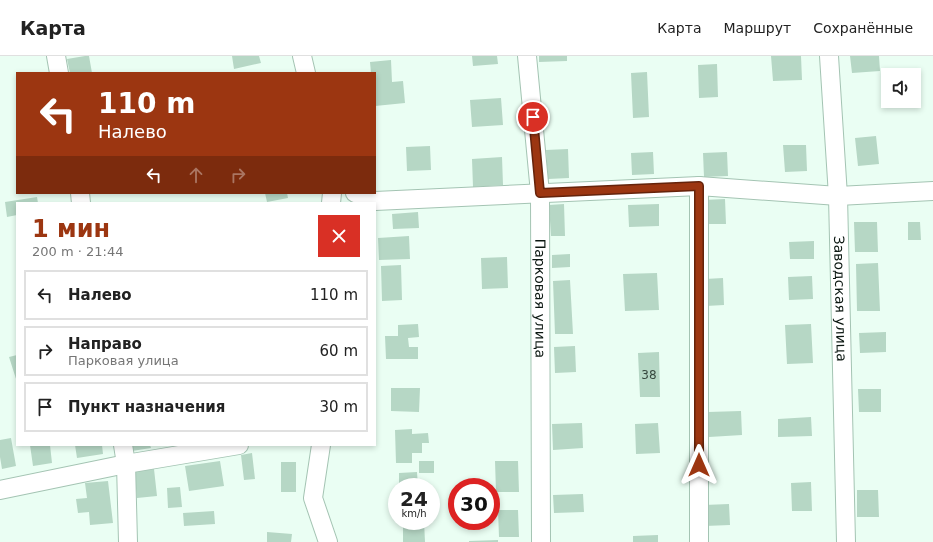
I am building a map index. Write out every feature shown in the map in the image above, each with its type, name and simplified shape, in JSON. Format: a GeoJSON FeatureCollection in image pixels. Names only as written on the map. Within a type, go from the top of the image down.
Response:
{"type":"FeatureCollection","features":[{"type":"Feature","properties":{"kind":"street"},"geometry":{"type":"LineString","coordinates":[[56,56],[59,72]]}},
{"type":"Feature","properties":{"kind":"street"},"geometry":{"type":"LineString","coordinates":[[302,56],[306,72]]}},
{"type":"Feature","properties":{"kind":"street","name":"Парковая улица"},"geometry":{"type":"LineString","coordinates":[[527,56],[540,193],[542,542]]}},
{"type":"Feature","properties":{"kind":"street","name":"Заводская улица"},"geometry":{"type":"LineString","coordinates":[[829,56],[838,196],[846,542]]}},
{"type":"Feature","properties":{"kind":"street"},"geometry":{"type":"LineString","coordinates":[[699,186],[699,542]]}},
{"type":"Feature","properties":{"kind":"street"},"geometry":{"type":"LineString","coordinates":[[358,194],[375,201],[699,186],[838,196],[933,191]]}},
{"type":"Feature","properties":{"kind":"street"},"geometry":{"type":"LineString","coordinates":[[123,446],[126,464],[128,542]]}},
{"type":"Feature","properties":{"kind":"street"},"geometry":{"type":"LineString","coordinates":[[0,490],[126,464],[233,446]]}},
{"type":"Feature","properties":{"kind":"street"},"geometry":{"type":"LineString","coordinates":[[321,446],[313,498],[328,542]]}},
{"type":"Feature","properties":{"kind":"building"},"geometry":{"type":"Polygon","coordinates":[[[89,56],[92,72],[70,72],[67,59],[89,56]]]}},
{"type":"Feature","properties":{"kind":"building"},"geometry":{"type":"Polygon","coordinates":[[[232,56],[259,56],[261,63],[234,69],[232,56]]]}},
{"type":"Feature","properties":{"kind":"building"},"geometry":{"type":"Polygon","coordinates":[[[472,56],[497,56],[498,64],[473,66],[472,56]]]}},
{"type":"Feature","properties":{"kind":"building"},"geometry":{"type":"Polygon","coordinates":[[[539,56],[567,56],[567,61],[539,62],[539,56]]]}},
{"type":"Feature","properties":{"kind":"building"},"geometry":{"type":"Polygon","coordinates":[[[771,56],[801,56],[802,80],[773,81],[771,56]]]}},
{"type":"Feature","properties":{"kind":"building"},"geometry":{"type":"Polygon","coordinates":[[[850,56],[879,56],[880,71],[852,73],[850,56]]]}},
{"type":"Feature","properties":{"kind":"building"},"geometry":{"type":"Polygon","coordinates":[[[391,60],[392,82],[403,81],[405,103],[376,106],[376,72],[371,72],[370,62],[391,60]]]}},
{"type":"Feature","properties":{"kind":"building"},"geometry":{"type":"Polygon","coordinates":[[[717,64],[718,97],[699,98],[698,65],[717,64]]]}},
{"type":"Feature","properties":{"kind":"building"},"geometry":{"type":"Polygon","coordinates":[[[647,72],[649,117],[633,118],[631,73],[647,72]]]}},
{"type":"Feature","properties":{"kind":"building"},"geometry":{"type":"Polygon","coordinates":[[[501,98],[503,125],[472,127],[470,100],[501,98]]]}},
{"type":"Feature","properties":{"kind":"building"},"geometry":{"type":"Polygon","coordinates":[[[876,136],[879,164],[858,166],[855,138],[876,136]]]}},
{"type":"Feature","properties":{"kind":"building"},"geometry":{"type":"Polygon","coordinates":[[[783,145],[806,145],[807,171],[785,172],[783,145]]]}},
{"type":"Feature","properties":{"kind":"building"},"geometry":{"type":"Polygon","coordinates":[[[430,146],[431,170],[407,171],[406,147],[430,146]]]}},
{"type":"Feature","properties":{"kind":"building"},"geometry":{"type":"Polygon","coordinates":[[[568,149],[569,178],[548,179],[546,150],[568,149]]]}},
{"type":"Feature","properties":{"kind":"building"},"geometry":{"type":"Polygon","coordinates":[[[653,152],[654,174],[632,175],[631,153],[653,152]]]}},
{"type":"Feature","properties":{"kind":"building"},"geometry":{"type":"Polygon","coordinates":[[[727,152],[728,176],[704,177],[703,153],[727,152]]]}},
{"type":"Feature","properties":{"kind":"building"},"geometry":{"type":"Polygon","coordinates":[[[502,157],[503,185],[473,187],[472,159],[502,157]]]}},
{"type":"Feature","properties":{"kind":"building"},"geometry":{"type":"Polygon","coordinates":[[[265,194],[287,194],[288,198],[267,202],[265,194]]]}},
{"type":"Feature","properties":{"kind":"building"},"geometry":{"type":"Polygon","coordinates":[[[37,197],[38,202],[16,202],[16,215],[7,217],[5,202],[37,197]]]}},
{"type":"Feature","properties":{"kind":"building"},"geometry":{"type":"Polygon","coordinates":[[[725,199],[726,224],[704,224],[703,200],[725,199]]]}},
{"type":"Feature","properties":{"kind":"building"},"geometry":{"type":"Polygon","coordinates":[[[564,204],[565,236],[551,236],[549,205],[564,204]]]}},
{"type":"Feature","properties":{"kind":"building"},"geometry":{"type":"Polygon","coordinates":[[[659,204],[659,226],[629,227],[628,205],[659,204]]]}},
{"type":"Feature","properties":{"kind":"building"},"geometry":{"type":"Polygon","coordinates":[[[418,212],[419,228],[393,229],[392,214],[418,212]]]}},
{"type":"Feature","properties":{"kind":"building"},"geometry":{"type":"Polygon","coordinates":[[[854,222],[877,222],[878,252],[855,252],[854,222]]]}},
{"type":"Feature","properties":{"kind":"building"},"geometry":{"type":"Polygon","coordinates":[[[908,222],[920,222],[921,240],[908,240],[908,222]]]}},
{"type":"Feature","properties":{"kind":"building"},"geometry":{"type":"Polygon","coordinates":[[[409,236],[410,259],[379,260],[378,238],[409,236]]]}},
{"type":"Feature","properties":{"kind":"building"},"geometry":{"type":"Polygon","coordinates":[[[814,241],[814,259],[790,259],[789,242],[814,241]]]}},
{"type":"Feature","properties":{"kind":"building"},"geometry":{"type":"Polygon","coordinates":[[[570,254],[570,267],[552,268],[552,255],[570,254]]]}},
{"type":"Feature","properties":{"kind":"building"},"geometry":{"type":"Polygon","coordinates":[[[507,257],[508,288],[482,289],[481,258],[507,257]]]}},
{"type":"Feature","properties":{"kind":"building"},"geometry":{"type":"Polygon","coordinates":[[[878,263],[880,311],[857,311],[856,264],[878,263]]]}},
{"type":"Feature","properties":{"kind":"building"},"geometry":{"type":"Polygon","coordinates":[[[401,265],[402,300],[382,301],[381,266],[401,265]]]}},
{"type":"Feature","properties":{"kind":"building"},"geometry":{"type":"Polygon","coordinates":[[[657,273],[659,310],[625,311],[623,274],[657,273]]]}},
{"type":"Feature","properties":{"kind":"building"},"geometry":{"type":"Polygon","coordinates":[[[812,276],[813,299],[789,300],[788,277],[812,276]]]}},
{"type":"Feature","properties":{"kind":"building"},"geometry":{"type":"Polygon","coordinates":[[[723,278],[724,305],[706,306],[705,279],[723,278]]]}},
{"type":"Feature","properties":{"kind":"building"},"geometry":{"type":"Polygon","coordinates":[[[570,280],[573,334],[555,334],[553,281],[570,280]]]}},
{"type":"Feature","properties":{"kind":"building"},"geometry":{"type":"Polygon","coordinates":[[[418,324],[419,337],[408,338],[409,347],[418,347],[418,359],[386,359],[385,336],[398,336],[398,325],[418,324]]]}},
{"type":"Feature","properties":{"kind":"building"},"geometry":{"type":"Polygon","coordinates":[[[811,324],[813,363],[787,364],[785,325],[811,324]]]}},
{"type":"Feature","properties":{"kind":"building"},"geometry":{"type":"Polygon","coordinates":[[[886,332],[886,352],[860,353],[859,333],[886,332]]]}},
{"type":"Feature","properties":{"kind":"building"},"geometry":{"type":"Polygon","coordinates":[[[575,346],[576,372],[555,373],[554,347],[575,346]]]}},
{"type":"Feature","properties":{"kind":"building"},"geometry":{"type":"Polygon","coordinates":[[[659,352],[660,397],[640,397],[638,353],[659,352]]]}},
{"type":"Feature","properties":{"kind":"building"},"geometry":{"type":"Polygon","coordinates":[[[16,355],[16,379],[9,357],[16,355]]]}},
{"type":"Feature","properties":{"kind":"building"},"geometry":{"type":"Polygon","coordinates":[[[391,388],[420,388],[419,412],[391,411],[391,388]]]}},
{"type":"Feature","properties":{"kind":"building"},"geometry":{"type":"Polygon","coordinates":[[[858,389],[881,389],[881,412],[859,412],[858,389]]]}},
{"type":"Feature","properties":{"kind":"building"},"geometry":{"type":"Polygon","coordinates":[[[741,411],[742,435],[709,437],[708,412],[741,411]]]}},
{"type":"Feature","properties":{"kind":"building"},"geometry":{"type":"Polygon","coordinates":[[[811,417],[812,436],[778,437],[778,419],[811,417]]]}},
{"type":"Feature","properties":{"kind":"building"},"geometry":{"type":"Polygon","coordinates":[[[582,423],[583,448],[553,450],[552,424],[582,423]]]}},
{"type":"Feature","properties":{"kind":"building"},"geometry":{"type":"Polygon","coordinates":[[[658,423],[660,453],[636,454],[635,424],[658,423]]]}},
{"type":"Feature","properties":{"kind":"building"},"geometry":{"type":"Polygon","coordinates":[[[412,429],[412,434],[428,433],[429,443],[422,443],[422,453],[412,453],[412,463],[396,463],[395,430],[412,429]]]}},
{"type":"Feature","properties":{"kind":"building"},"geometry":{"type":"Polygon","coordinates":[[[11,438],[16,466],[2,469],[0,440],[11,438]]]}},
{"type":"Feature","properties":{"kind":"building"},"geometry":{"type":"Polygon","coordinates":[[[30,446],[50,446],[52,463],[33,466],[30,446]]]}},
{"type":"Feature","properties":{"kind":"building"},"geometry":{"type":"Polygon","coordinates":[[[75,446],[102,446],[103,454],[77,458],[75,446]]]}},
{"type":"Feature","properties":{"kind":"building"},"geometry":{"type":"Polygon","coordinates":[[[131,446],[150,446],[151,448],[132,451],[131,446]]]}},
{"type":"Feature","properties":{"kind":"building"},"geometry":{"type":"Polygon","coordinates":[[[252,453],[255,479],[244,480],[241,455],[252,453]]]}},
{"type":"Feature","properties":{"kind":"building"},"geometry":{"type":"Polygon","coordinates":[[[220,461],[224,486],[189,491],[185,466],[220,461]]]}},
{"type":"Feature","properties":{"kind":"building"},"geometry":{"type":"Polygon","coordinates":[[[419,461],[434,461],[434,473],[419,473],[419,461]]]}},
{"type":"Feature","properties":{"kind":"building"},"geometry":{"type":"Polygon","coordinates":[[[495,461],[518,461],[519,492],[500,492],[500,478],[496,478],[495,461]]]}},
{"type":"Feature","properties":{"kind":"building"},"geometry":{"type":"Polygon","coordinates":[[[281,462],[296,462],[296,492],[281,492],[281,462]]]}},
{"type":"Feature","properties":{"kind":"building"},"geometry":{"type":"Polygon","coordinates":[[[154,469],[157,496],[137,498],[134,470],[154,469]]]}},
{"type":"Feature","properties":{"kind":"building"},"geometry":{"type":"Polygon","coordinates":[[[417,472],[417,478],[399,478],[399,473],[417,472]]]}},
{"type":"Feature","properties":{"kind":"building"},"geometry":{"type":"Polygon","coordinates":[[[108,481],[113,523],[90,525],[89,512],[78,513],[76,499],[87,498],[85,483],[108,481]]]}},
{"type":"Feature","properties":{"kind":"building"},"geometry":{"type":"Polygon","coordinates":[[[811,482],[812,511],[792,511],[791,483],[811,482]]]}},
{"type":"Feature","properties":{"kind":"building"},"geometry":{"type":"Polygon","coordinates":[[[180,487],[182,507],[168,508],[167,488],[180,487]]]}},
{"type":"Feature","properties":{"kind":"building"},"geometry":{"type":"Polygon","coordinates":[[[857,490],[878,490],[879,517],[857,517],[857,490]]]}},
{"type":"Feature","properties":{"kind":"building"},"geometry":{"type":"Polygon","coordinates":[[[583,494],[584,512],[554,513],[553,495],[583,494]]]}},
{"type":"Feature","properties":{"kind":"building"},"geometry":{"type":"Polygon","coordinates":[[[729,504],[730,525],[705,526],[704,505],[729,504]]]}},
{"type":"Feature","properties":{"kind":"building"},"geometry":{"type":"Polygon","coordinates":[[[500,510],[518,510],[519,537],[499,537],[500,510]]]}},
{"type":"Feature","properties":{"kind":"building"},"geometry":{"type":"Polygon","coordinates":[[[214,511],[215,524],[184,526],[183,513],[214,511]]]}},
{"type":"Feature","properties":{"kind":"building"},"geometry":{"type":"Polygon","coordinates":[[[403,530],[424,530],[425,542],[403,542],[403,530]]]}},
{"type":"Feature","properties":{"kind":"building"},"geometry":{"type":"Polygon","coordinates":[[[267,532],[292,534],[291,542],[267,542],[267,532]]]}},
{"type":"Feature","properties":{"kind":"building"},"geometry":{"type":"Polygon","coordinates":[[[658,535],[658,542],[633,542],[633,536],[658,535]]]}},
{"type":"Feature","properties":{"kind":"building"},"geometry":{"type":"Polygon","coordinates":[[[498,540],[498,542],[469,542],[469,541],[498,540]]]}},
{"type":"Feature","properties":{"kind":"route"},"geometry":{"type":"LineString","coordinates":[[533,117],[540,193],[699,186],[699,465]]}}]}
